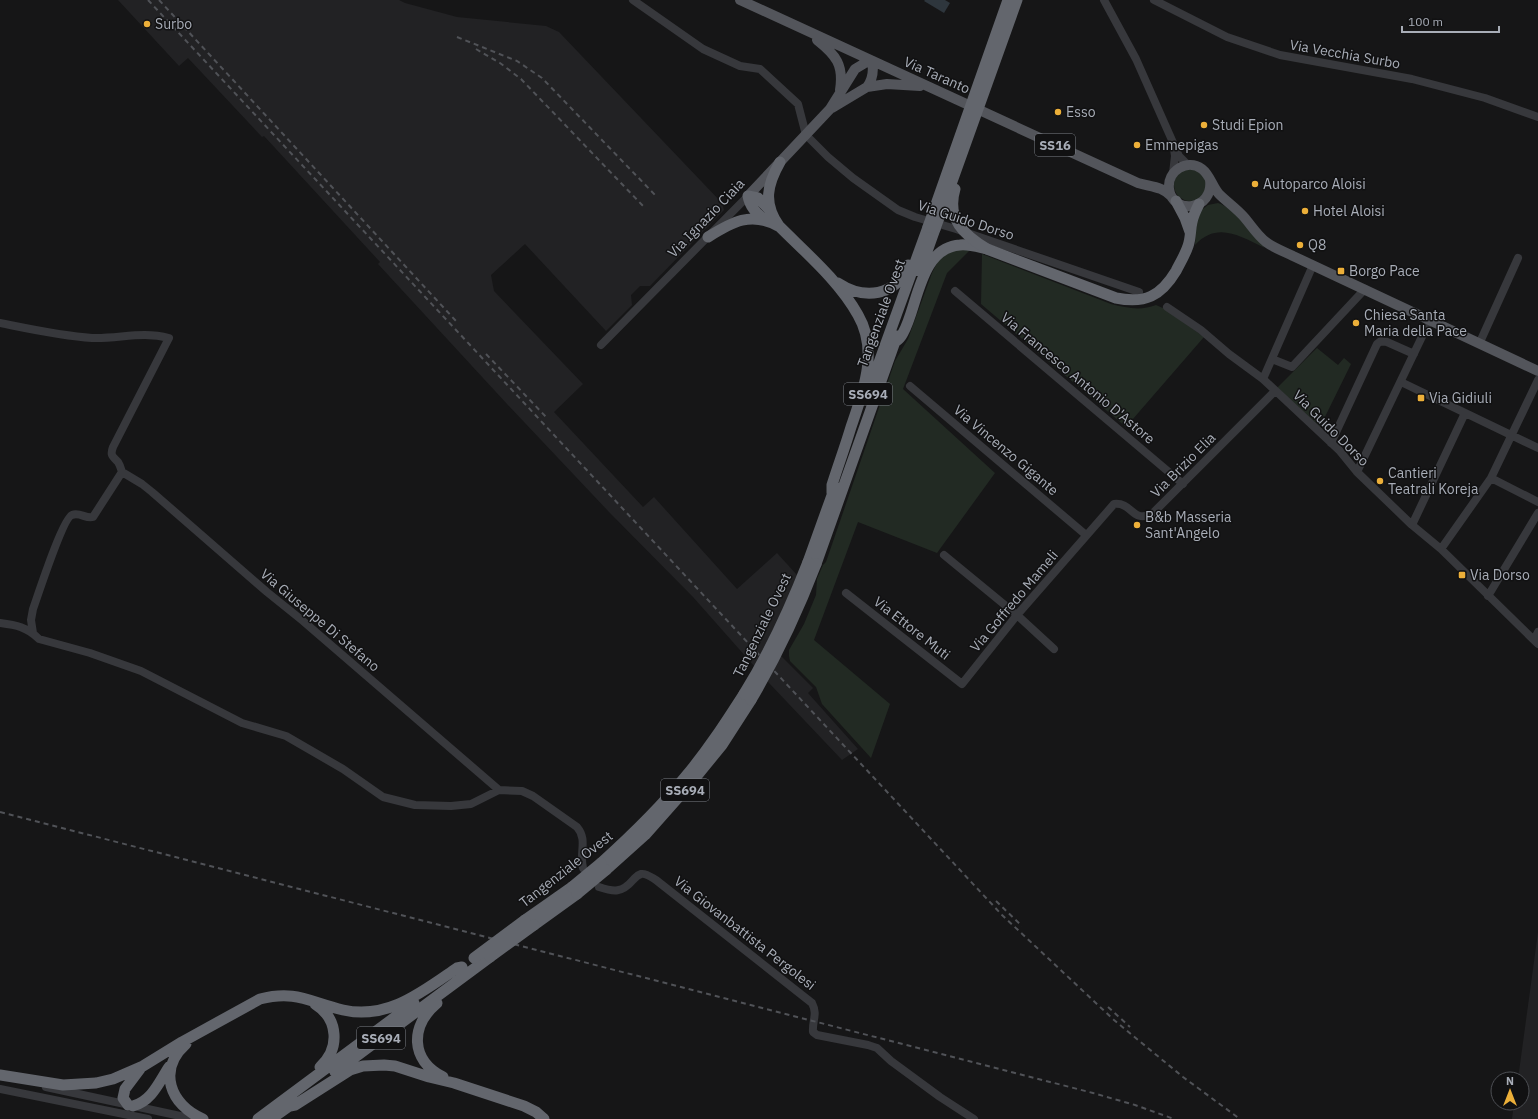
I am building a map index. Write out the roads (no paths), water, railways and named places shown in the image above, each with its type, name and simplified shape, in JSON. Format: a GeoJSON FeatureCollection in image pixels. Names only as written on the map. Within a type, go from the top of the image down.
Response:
{"type":"FeatureCollection","features":[{"type":"Feature","properties":{"kind":"highway","name":"Tangenziale Ovest"},"geometry":{"type":"LineString","coordinates":[[812,563],[895,342],[945,177],[1008,0]]}},
{"type":"Feature","properties":{"kind":"highway","name":"Tangenziale Ovest"},"geometry":{"type":"LineString","coordinates":[[264,1118],[462,967],[482,960],[645,835],[722,745],[748,697],[784,640],[804,595],[832,493],[929,227],[974,119],[1017,0]]}},
{"type":"Feature","properties":{"kind":"highway"},"geometry":{"type":"LineString","coordinates":[[974,119],[973,132],[954,194],[954,213],[962,230],[970,239],[987,249]]}},
{"type":"Feature","properties":{"kind":"highway"},"geometry":{"type":"LineString","coordinates":[[768,216],[769,184],[780,162]]}},
{"type":"Feature","properties":{"kind":"highway"},"geometry":{"type":"LineString","coordinates":[[748,196],[754,210],[768,216],[779,226],[828,275],[843,293],[859,316],[867,344],[867,372],[862,396],[832,486],[832,493]]}},
{"type":"Feature","properties":{"kind":"highway"},"geometry":{"type":"LineString","coordinates":[[1174,199],[1185,218],[1190,232]]}},
{"type":"Feature","properties":{"kind":"highway"},"geometry":{"type":"LineString","coordinates":[[895,342],[903,334],[925,273],[934,258],[958,245],[969,245],[987,249],[1104,294],[1135,301],[1146,299],[1157,294],[1164,287],[1182,261],[1188,248],[1192,220],[1201,203]]}},
{"type":"Feature","properties":{"kind":"highway"},"geometry":{"type":"LineString","coordinates":[[708,237],[735,222],[749,218],[768,216]]}},
{"type":"Feature","properties":{"kind":"highway"},"geometry":{"type":"LineString","coordinates":[[828,275],[848,289],[857,293],[868,294],[884,291],[901,278],[929,227]]}},
{"type":"Feature","properties":{"kind":"highway","name":"Tangenziale Ovest"},"geometry":{"type":"LineString","coordinates":[[264,1118],[290,1106],[530,922]]}},
{"type":"Feature","properties":{"kind":"highway"},"geometry":{"type":"LineString","coordinates":[[454,1083],[431,1070],[424,1060],[419,1051],[419,1028],[423,1018],[430,1010],[477,970],[482,960]]}},
{"type":"Feature","properties":{"kind":"highway"},"geometry":{"type":"LineString","coordinates":[[0,1076],[49,1084],[76,1085],[96,1083],[113,1079],[143,1066],[182,1042],[260,999],[282,995],[300,997],[344,1010],[380,1010],[405,1003],[457,968],[462,967]]}},
{"type":"Feature","properties":{"kind":"highway"},"geometry":{"type":"LineString","coordinates":[[264,1118],[270,1106],[329,1058],[333,1047],[335,1037],[334,1026],[329,1017],[317,1005],[300,997]]}},
{"type":"Feature","properties":{"kind":"highway"},"geometry":{"type":"LineString","coordinates":[[143,1066],[125,1089],[123,1098],[130,1105],[141,1103],[151,1095],[177,1053],[199,1033]]}},
{"type":"Feature","properties":{"kind":"highway"},"geometry":{"type":"LineString","coordinates":[[173,1061],[170,1077],[171,1088],[175,1096],[186,1110],[203,1119]]}},
{"type":"Feature","properties":{"kind":"highway"},"geometry":{"type":"LineString","coordinates":[[290,1106],[295,1105],[340,1075],[363,1066],[373,1064],[395,1066],[454,1083],[524,1106],[536,1112],[544,1119]]}},
{"type":"Feature","properties":{"kind":"main road","name":"Via Taranto"},"geometry":{"type":"LineString","coordinates":[[740,0],[1138,184],[1166,190],[1174,199],[1188,206],[1211,201],[1218,202],[1238,210]]}},
{"type":"Feature","properties":{"kind":"main road"},"geometry":{"type":"LineString","coordinates":[[802,29],[835,55],[841,71],[840,94]]}},
{"type":"Feature","properties":{"kind":"main road","name":"Via Ignazio Ciaia"},"geometry":{"type":"LineString","coordinates":[[748,196],[830,109],[855,69],[872,61]]}},
{"type":"Feature","properties":{"kind":"main road"},"geometry":{"type":"LineString","coordinates":[[867,87],[872,77],[872,61]]}},
{"type":"Feature","properties":{"kind":"main road","name":"Via Ignazio Ciaia"},"geometry":{"type":"LineString","coordinates":[[830,109],[867,87],[887,84],[928,86]]}},
{"type":"Feature","properties":{"kind":"main road","name":"Via Taranto"},"geometry":{"type":"LineString","coordinates":[[1123,176],[1138,181],[1154,183],[1166,180],[1183,166],[1192,165],[1202,169],[1208,175],[1219,194],[1238,210],[1266,242],[1430,320],[1480,342],[1538,371]]}},
{"type":"Feature","properties":{"kind":"main road"},"geometry":{"type":"LineString","coordinates":[[1172,175],[1169,189],[1174,199]]}},
{"type":"Feature","properties":{"kind":"main road"},"geometry":{"type":"LineString","coordinates":[[1201,203],[1209,194],[1211,186],[1210,180]]}},
{"type":"Feature","properties":{"kind":"street"},"geometry":{"type":"LineString","coordinates":[[633,0],[703,49],[740,66],[760,69],[798,104],[806,134]]}},
{"type":"Feature","properties":{"kind":"street"},"geometry":{"type":"LineString","coordinates":[[1105,0],[1136,59],[1182,160],[1192,165]]}},
{"type":"Feature","properties":{"kind":"street","name":"Via Vecchia Surbo"},"geometry":{"type":"LineString","coordinates":[[1154,0],[1227,37],[1280,55],[1426,83],[1485,98],[1538,117]]}},
{"type":"Feature","properties":{"kind":"street","name":"Via Guido Dorso"},"geometry":{"type":"LineString","coordinates":[[806,134],[828,157],[853,178],[898,210],[1139,292]]}},
{"type":"Feature","properties":{"kind":"street"},"geometry":{"type":"LineString","coordinates":[[1172,140],[1175,156],[1172,175]]}},
{"type":"Feature","properties":{"kind":"street","name":"Via Ignazio Ciaia"},"geometry":{"type":"LineString","coordinates":[[601,345],[748,196]]}},
{"type":"Feature","properties":{"kind":"street"},"geometry":{"type":"LineString","coordinates":[[1480,342],[1518,258]]}},
{"type":"Feature","properties":{"kind":"street"},"geometry":{"type":"LineString","coordinates":[[1263,379],[1313,265]]}},
{"type":"Feature","properties":{"kind":"street"},"geometry":{"type":"LineString","coordinates":[[1272,359],[1292,367],[1365,289]]}},
{"type":"Feature","properties":{"kind":"street","name":"Via Francesco Antonio D'Astore"},"geometry":{"type":"LineString","coordinates":[[955,291],[1183,484]]}},
{"type":"Feature","properties":{"kind":"street","name":"Via Guido Dorso"},"geometry":{"type":"LineString","coordinates":[[1167,307],[1201,330],[1229,354],[1263,379],[1412,525],[1441,549],[1488,596],[1537,639]]}},
{"type":"Feature","properties":{"kind":"street"},"geometry":{"type":"LineString","coordinates":[[1357,472],[1430,320]]}},
{"type":"Feature","properties":{"kind":"street"},"geometry":{"type":"LineString","coordinates":[[0,323],[93,338],[148,334],[169,338],[111,452],[112,457],[119,463],[122,472],[93,517],[90,518],[77,514],[71,515],[67,518],[32,609],[31,620],[33,633]]}},
{"type":"Feature","properties":{"kind":"street"},"geometry":{"type":"LineString","coordinates":[[1330,443],[1377,344],[1381,341],[1387,342],[1414,354]]}},
{"type":"Feature","properties":{"kind":"street"},"geometry":{"type":"LineString","coordinates":[[1441,549],[1491,478],[1538,380]]}},
{"type":"Feature","properties":{"kind":"street"},"geometry":{"type":"LineString","coordinates":[[1401,382],[1538,448]]}},
{"type":"Feature","properties":{"kind":"street","name":"Via Vincenzo Gigante"},"geometry":{"type":"LineString","coordinates":[[910,386],[1086,535]]}},
{"type":"Feature","properties":{"kind":"street","name":"Via Brizio Elia"},"geometry":{"type":"LineString","coordinates":[[1086,535],[1114,504],[1121,503],[1137,516],[1145,517],[1152,514],[1275,391]]}},
{"type":"Feature","properties":{"kind":"street"},"geometry":{"type":"LineString","coordinates":[[1412,525],[1465,413]]}},
{"type":"Feature","properties":{"kind":"street","name":"Via Giuseppe Di Stefano"},"geometry":{"type":"LineString","coordinates":[[122,472],[152,492],[251,579],[304,621],[499,790]]}},
{"type":"Feature","properties":{"kind":"street"},"geometry":{"type":"LineString","coordinates":[[1491,478],[1538,502]]}},
{"type":"Feature","properties":{"kind":"street"},"geometry":{"type":"LineString","coordinates":[[1488,596],[1538,513]]}},
{"type":"Feature","properties":{"kind":"street","name":"Via Goffredo Mameli"},"geometry":{"type":"LineString","coordinates":[[962,684],[1017,615],[1086,535]]}},
{"type":"Feature","properties":{"kind":"street"},"geometry":{"type":"LineString","coordinates":[[944,555],[1017,615],[1054,649]]}},
{"type":"Feature","properties":{"kind":"street","name":"Via Ettore Muti"},"geometry":{"type":"LineString","coordinates":[[846,593],[962,684]]}},
{"type":"Feature","properties":{"kind":"street"},"geometry":{"type":"LineString","coordinates":[[0,623],[22,627],[33,633],[39,639],[90,653],[141,671],[242,723],[286,736],[343,769],[383,797],[414,805],[462,806],[471,804],[499,790],[522,791],[533,796],[577,827],[582,833],[583,840],[581,861],[583,868]]}},
{"type":"Feature","properties":{"kind":"street","name":"Via Giovanbattista Pergolesi"},"geometry":{"type":"LineString","coordinates":[[599,886],[610,891],[617,891],[624,889],[637,876],[642,874],[646,874],[656,880],[812,1003],[815,1010],[814,1032],[817,1035],[877,1048],[891,1061],[974,1119]]}},
{"type":"Feature","properties":{"kind":"street"},"geometry":{"type":"LineString","coordinates":[[0,1076],[194,1119]]}},
{"type":"Feature","properties":{"kind":"street"},"geometry":{"type":"LineString","coordinates":[[0,1089],[148,1119]]}},
{"type":"Feature","properties":{"kind":"railway"},"geometry":{"type":"LineString","coordinates":[[148,0],[1002,915],[1114,1020],[1183,1077],[1240,1119]]}},
{"type":"Feature","properties":{"kind":"railway"},"geometry":{"type":"LineString","coordinates":[[159,0],[456,321]]}},
{"type":"Feature","properties":{"kind":"railway"},"geometry":{"type":"LineString","coordinates":[[457,37],[517,61],[542,78],[657,197]]}},
{"type":"Feature","properties":{"kind":"railway"},"geometry":{"type":"LineString","coordinates":[[476,49],[500,63],[521,79],[644,207]]}},
{"type":"Feature","properties":{"kind":"railway"},"geometry":{"type":"LineString","coordinates":[[486,354],[548,419]]}},
{"type":"Feature","properties":{"kind":"railway"},"geometry":{"type":"LineString","coordinates":[[0,812],[1093,1093],[1135,1105],[1174,1119]]}},
{"type":"Feature","properties":{"kind":"railway"},"geometry":{"type":"LineString","coordinates":[[996,901],[1022,926]]}},
{"type":"Feature","properties":{"kind":"railway"},"geometry":{"type":"LineString","coordinates":[[1108,1007],[1130,1027]]}},
{"type":"Feature","properties":{"kind":"place","name":"Surbo"},"geometry":{"type":"Point","coordinates":[147,24]}},
{"type":"Feature","properties":{"kind":"place","name":"Esso"},"geometry":{"type":"Point","coordinates":[1058,112]}},
{"type":"Feature","properties":{"kind":"place","name":"Studi Epion"},"geometry":{"type":"Point","coordinates":[1204,125]}},
{"type":"Feature","properties":{"kind":"place","name":"Emmepigas"},"geometry":{"type":"Point","coordinates":[1137,145]}},
{"type":"Feature","properties":{"kind":"place","name":"Autoparco Aloisi"},"geometry":{"type":"Point","coordinates":[1255,184]}},
{"type":"Feature","properties":{"kind":"place","name":"Hotel Aloisi"},"geometry":{"type":"Point","coordinates":[1305,211]}},
{"type":"Feature","properties":{"kind":"place","name":"Q8"},"geometry":{"type":"Point","coordinates":[1300,245]}},
{"type":"Feature","properties":{"kind":"place","name":"Borgo Pace"},"geometry":{"type":"Point","coordinates":[1341,271]}},
{"type":"Feature","properties":{"kind":"place","name":"Chiesa Santa Maria della Pace"},"geometry":{"type":"Point","coordinates":[1356,323]}},
{"type":"Feature","properties":{"kind":"place","name":"Via Gidiuli"},"geometry":{"type":"Point","coordinates":[1421,398]}},
{"type":"Feature","properties":{"kind":"place","name":"Cantieri Teatrali Koreja"},"geometry":{"type":"Point","coordinates":[1380,481]}},
{"type":"Feature","properties":{"kind":"place","name":"B&b Masseria Sant'Angelo"},"geometry":{"type":"Point","coordinates":[1137,525]}},
{"type":"Feature","properties":{"kind":"place","name":"Via Dorso"},"geometry":{"type":"Point","coordinates":[1462,575]}}]}
